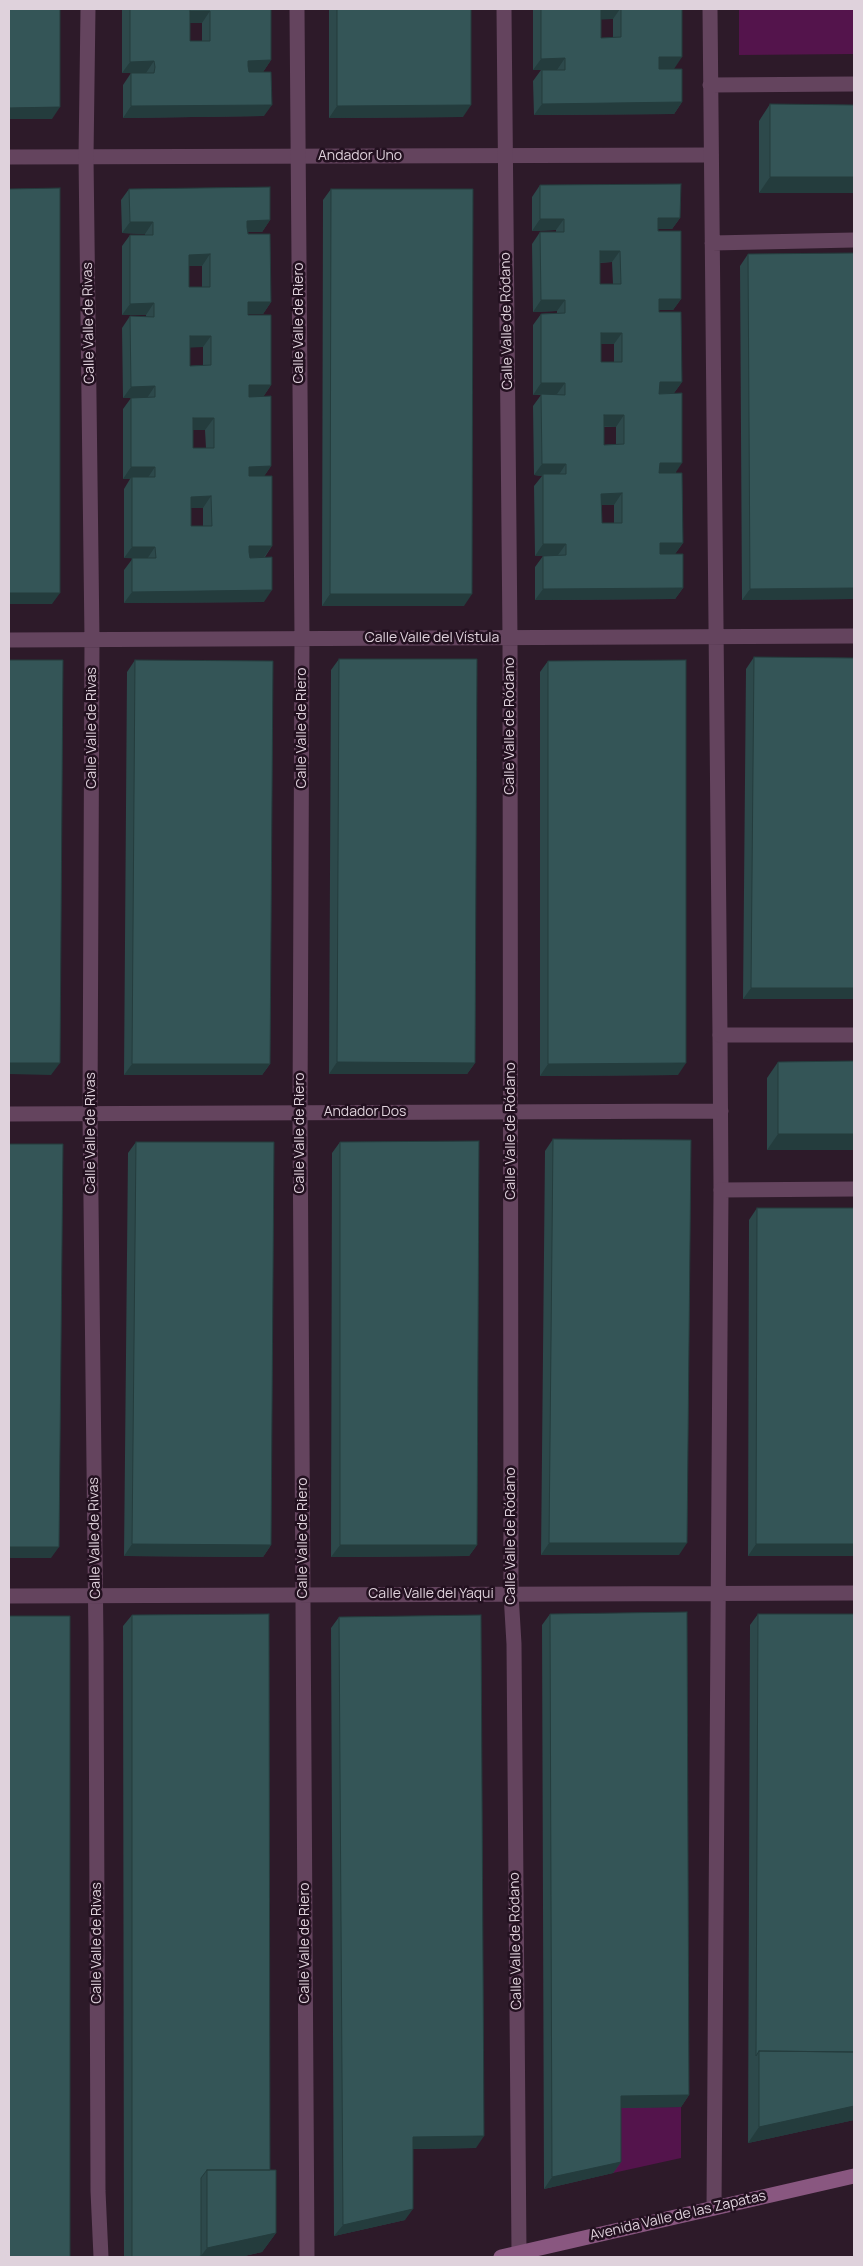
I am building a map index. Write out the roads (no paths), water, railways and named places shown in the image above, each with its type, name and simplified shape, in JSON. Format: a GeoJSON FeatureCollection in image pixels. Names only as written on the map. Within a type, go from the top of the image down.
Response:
{"type":"FeatureCollection","features":[{"type":"Feature","properties":{"kind":"main road","name":"Avenida Valle de las Zapatas"},"geometry":{"type":"LineString","coordinates":[[501,2257],[854,2176]]}},
{"type":"Feature","properties":{"kind":"street","name":"Calle Valle de Rivas"},"geometry":{"type":"LineString","coordinates":[[88,9],[86,157],[92,639],[90,1114],[98,2191],[101,2257]]}},
{"type":"Feature","properties":{"kind":"street","name":"Calle Valle de Riero"},"geometry":{"type":"LineString","coordinates":[[297,9],[302,638],[300,1113],[307,2257]]}},
{"type":"Feature","properties":{"kind":"street","name":"Calle Valle de Ródano"},"geometry":{"type":"LineString","coordinates":[[504,9],[510,638],[512,1112],[511,1594],[514,1644],[519,2253]]}},
{"type":"Feature","properties":{"kind":"street"},"geometry":{"type":"LineString","coordinates":[[710,9],[721,1111],[714,2208]]}},
{"type":"Feature","properties":{"kind":"street"},"geometry":{"type":"LineString","coordinates":[[710,85],[854,84]]}},
{"type":"Feature","properties":{"kind":"street","name":"Andador Uno"},"geometry":{"type":"LineString","coordinates":[[9,157],[711,155]]}},
{"type":"Feature","properties":{"kind":"street"},"geometry":{"type":"LineString","coordinates":[[712,243],[854,240]]}},
{"type":"Feature","properties":{"kind":"street","name":"Calle Valle del Vístula"},"geometry":{"type":"LineString","coordinates":[[9,640],[854,636]]}},
{"type":"Feature","properties":{"kind":"street"},"geometry":{"type":"LineString","coordinates":[[720,1035],[854,1035]]}},
{"type":"Feature","properties":{"kind":"street","name":"Andador Dos"},"geometry":{"type":"LineString","coordinates":[[9,1114],[721,1111]]}},
{"type":"Feature","properties":{"kind":"street"},"geometry":{"type":"LineString","coordinates":[[721,1190],[854,1189]]}},
{"type":"Feature","properties":{"kind":"street","name":"Calle Valle del Yaqui"},"geometry":{"type":"LineString","coordinates":[[9,1596],[854,1593]]}}]}
